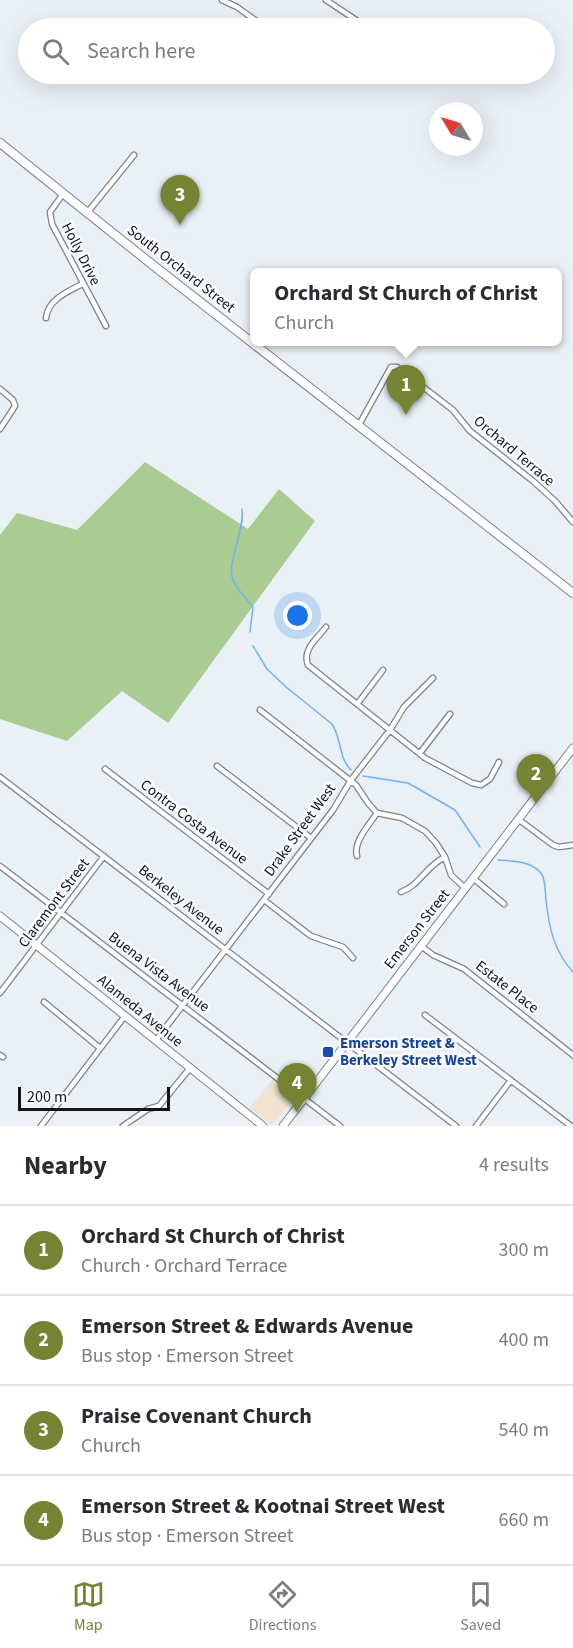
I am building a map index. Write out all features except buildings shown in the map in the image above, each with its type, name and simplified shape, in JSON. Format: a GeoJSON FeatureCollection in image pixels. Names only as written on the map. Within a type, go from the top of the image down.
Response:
{"type":"FeatureCollection","features":[{"type":"Feature","properties":{"kind":"main road","name":"South Orchard Street"},"geometry":{"type":"LineString","coordinates":[[0,144],[250,341]]}},
{"type":"Feature","properties":{"kind":"main road","name":"South Orchard Street"},"geometry":{"type":"LineString","coordinates":[[257,346],[572,589]]}},
{"type":"Feature","properties":{"kind":"main road","name":"Emerson Street"},"geometry":{"type":"LineString","coordinates":[[283,1126],[573,748]]}},
{"type":"Feature","properties":{"kind":"main road","name":"Alameda Avenue"},"geometry":{"type":"LineString","coordinates":[[0,916],[263,1126]]}},
{"type":"Feature","properties":{"kind":"street"},"geometry":{"type":"LineString","coordinates":[[222,0],[252,18]]}},
{"type":"Feature","properties":{"kind":"street"},"geometry":{"type":"LineString","coordinates":[[326,0],[353,18]]}},
{"type":"Feature","properties":{"kind":"street"},"geometry":{"type":"LineString","coordinates":[[87,213],[134,155]]}},
{"type":"Feature","properties":{"kind":"street","name":"Holly Drive"},"geometry":{"type":"LineString","coordinates":[[63,194],[51,210],[51,220],[82,284],[106,326]]}},
{"type":"Feature","properties":{"kind":"street"},"geometry":{"type":"LineString","coordinates":[[46,318],[55,300],[82,284]]}},
{"type":"Feature","properties":{"kind":"street","name":"Orchard Terrace"},"geometry":{"type":"LineString","coordinates":[[358,425],[391,367],[397,367],[457,413],[470,431],[533,481],[573,522]]}},
{"type":"Feature","properties":{"kind":"street"},"geometry":{"type":"LineString","coordinates":[[0,389],[13,400],[15,406],[0,429]]}},
{"type":"Feature","properties":{"kind":"street"},"geometry":{"type":"LineString","coordinates":[[326,627],[307,650],[307,661],[310,667],[390,730],[440,767],[477,784],[487,782],[499,762]]}},
{"type":"Feature","properties":{"kind":"street"},"geometry":{"type":"LineString","coordinates":[[358,703],[383,670]]}},
{"type":"Feature","properties":{"kind":"street","name":"Drake Street West"},"geometry":{"type":"LineString","coordinates":[[264,900],[333,810],[351,780],[390,730],[404,707],[433,678]]}},
{"type":"Feature","properties":{"kind":"street"},"geometry":{"type":"LineString","coordinates":[[260,710],[351,780],[360,788],[368,803],[377,813],[402,818],[417,826],[436,843],[445,857],[451,875],[465,888]]}},
{"type":"Feature","properties":{"kind":"street"},"geometry":{"type":"LineString","coordinates":[[420,753],[450,714]]}},
{"type":"Feature","properties":{"kind":"street"},"geometry":{"type":"LineString","coordinates":[[217,766],[311,838]]}},
{"type":"Feature","properties":{"kind":"street","name":"Contra Costa Avenue"},"geometry":{"type":"LineString","coordinates":[[105,769],[269,894]]}},
{"type":"Feature","properties":{"kind":"street","name":"Berkeley Avenue"},"geometry":{"type":"LineString","coordinates":[[0,777],[456,1126]]}},
{"type":"Feature","properties":{"kind":"street"},"geometry":{"type":"LineString","coordinates":[[357,856],[357,843],[377,813]]}},
{"type":"Feature","properties":{"kind":"street"},"geometry":{"type":"LineString","coordinates":[[518,819],[553,845],[573,845]]}},
{"type":"Feature","properties":{"kind":"street","name":"Claremont Street"},"geometry":{"type":"LineString","coordinates":[[0,993],[104,856]]}},
{"type":"Feature","properties":{"kind":"street"},"geometry":{"type":"LineString","coordinates":[[400,892],[414,886],[431,865],[445,857]]}},
{"type":"Feature","properties":{"kind":"street","name":"Buena Vista Avenue"},"geometry":{"type":"LineString","coordinates":[[0,866],[340,1126]]}},
{"type":"Feature","properties":{"kind":"street"},"geometry":{"type":"LineString","coordinates":[[473,878],[504,904]]}},
{"type":"Feature","properties":{"kind":"street"},"geometry":{"type":"LineString","coordinates":[[156,1040],[264,900],[305,932],[321,941],[343,947],[353,958]]}},
{"type":"Feature","properties":{"kind":"street","name":"Estate Place"},"geometry":{"type":"LineString","coordinates":[[420,946],[433,955],[464,969],[573,1055]]}},
{"type":"Feature","properties":{"kind":"street"},"geometry":{"type":"LineString","coordinates":[[44,1002],[100,1048]]}},
{"type":"Feature","properties":{"kind":"street"},"geometry":{"type":"LineString","coordinates":[[425,1015],[571,1126]]}},
{"type":"Feature","properties":{"kind":"street"},"geometry":{"type":"LineString","coordinates":[[41,1126],[125,1016]]}},
{"type":"Feature","properties":{"kind":"street"},"geometry":{"type":"LineString","coordinates":[[123,1126],[148,1109],[159,1106],[190,1068]]}},
{"type":"Feature","properties":{"kind":"street"},"geometry":{"type":"LineString","coordinates":[[476,1126],[511,1080]]}},
{"type":"Feature","properties":{"kind":"shaded area"},"geometry":{"type":"Polygon","coordinates":[[[273,1079],[295,1097],[272,1125],[250,1108],[273,1079]]]}},
{"type":"Feature","properties":{"kind":"green space"},"geometry":{"type":"Polygon","coordinates":[[[145,462],[248,529],[279,489],[315,521],[168,723],[122,691],[67,741],[0,719],[0,535],[17,513],[77,530],[145,462]]]}},
{"type":"Feature","properties":{"kind":"waterway"},"geometry":{"type":"LineString","coordinates":[[242,509],[232,573],[237,587],[253,607],[250,632]]}},
{"type":"Feature","properties":{"kind":"waterway"},"geometry":{"type":"LineString","coordinates":[[253,646],[267,669],[332,724],[344,759],[351,770]]}},
{"type":"Feature","properties":{"kind":"waterway"},"geometry":{"type":"LineString","coordinates":[[363,776],[408,783],[455,810],[480,847]]}},
{"type":"Feature","properties":{"kind":"waterway"},"geometry":{"type":"LineString","coordinates":[[498,860],[527,864],[541,873],[545,883],[549,920],[554,939],[561,956],[573,972]]}},
{"type":"Feature","properties":{"kind":"place","name":"Praise Covenant Church"},"geometry":{"type":"Point","coordinates":[180,225]}},
{"type":"Feature","properties":{"kind":"place","name":"Orchard St Church of Christ"},"geometry":{"type":"Point","coordinates":[406,415]}},
{"type":"Feature","properties":{"kind":"place","name":"Emerson Street & Edwards Avenue"},"geometry":{"type":"Point","coordinates":[536,804]}},
{"type":"Feature","properties":{"kind":"place","name":"Emerson Street & Berkeley Street West"},"geometry":{"type":"Point","coordinates":[328,1052]}},
{"type":"Feature","properties":{"kind":"place","name":"Emerson Street & Kootnai Street West"},"geometry":{"type":"Point","coordinates":[297,1113]}}]}
